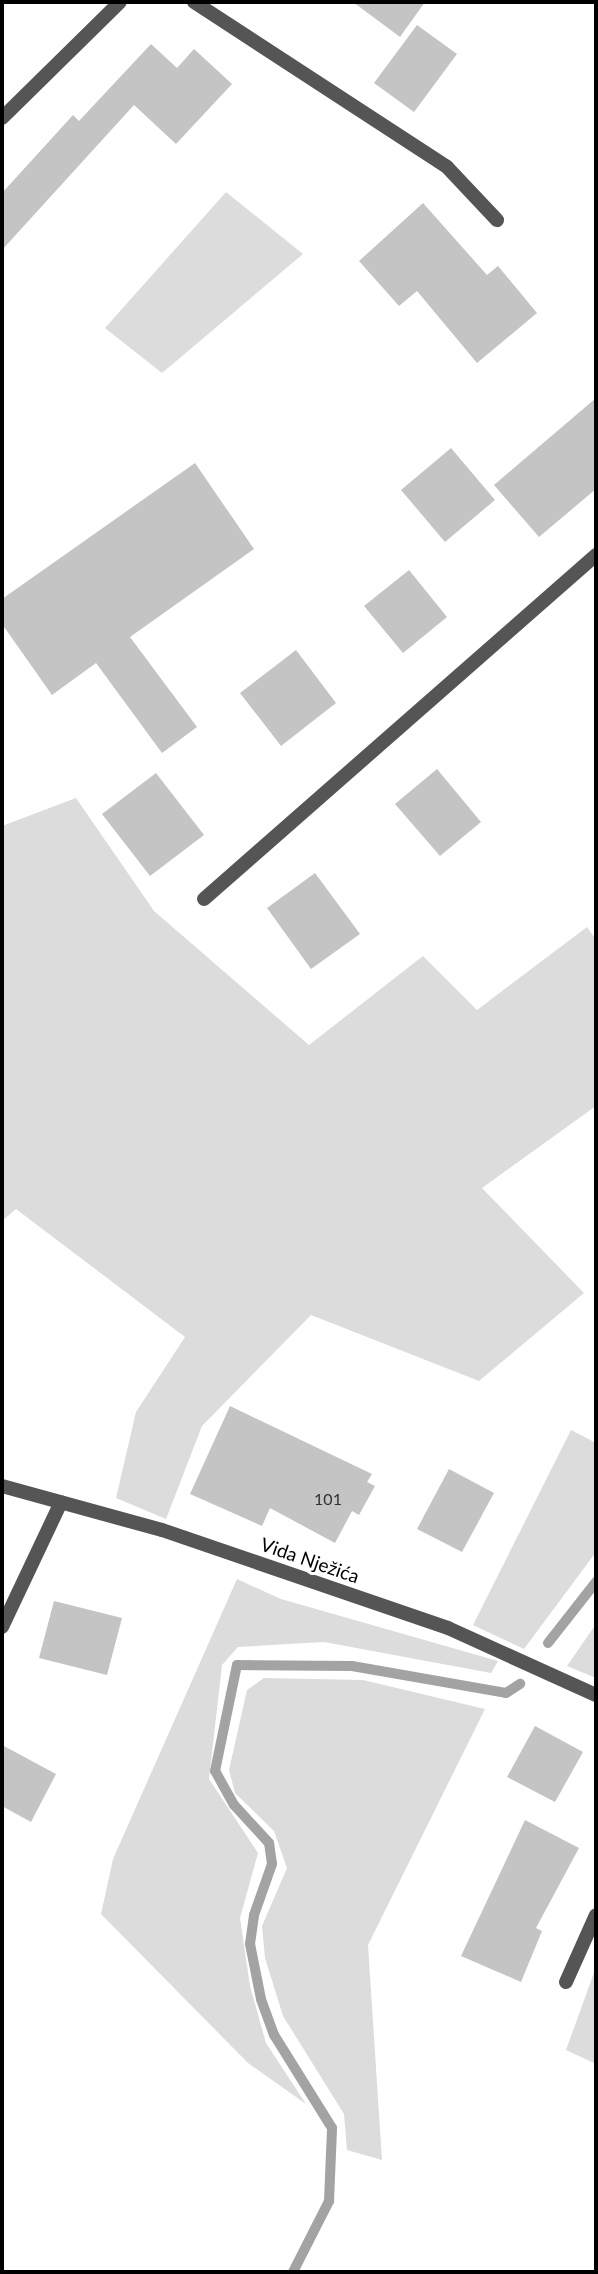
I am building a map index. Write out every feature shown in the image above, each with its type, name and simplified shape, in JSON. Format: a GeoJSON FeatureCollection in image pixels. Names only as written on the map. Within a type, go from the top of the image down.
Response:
{"type":"FeatureCollection","features":[{"type":"Feature","properties":{"kind":"street"},"geometry":{"type":"LineString","coordinates":[[2,118],[120,2]]}},
{"type":"Feature","properties":{"kind":"street"},"geometry":{"type":"LineString","coordinates":[[194,2],[447,167],[497,220]]}},
{"type":"Feature","properties":{"kind":"street"},"geometry":{"type":"LineString","coordinates":[[204,898],[596,555]]}},
{"type":"Feature","properties":{"kind":"street","name":"Vida Nježića"},"geometry":{"type":"LineString","coordinates":[[2,1486],[162,1530],[448,1628],[596,1695]]}},
{"type":"Feature","properties":{"kind":"street"},"geometry":{"type":"LineString","coordinates":[[2,1627],[61,1502]]}},
{"type":"Feature","properties":{"kind":"street"},"geometry":{"type":"LineString","coordinates":[[566,1982],[596,1915]]}},
{"type":"Feature","properties":{"kind":"shaded area"},"geometry":{"type":"Polygon","coordinates":[[[226,192],[303,254],[162,373],[105,328],[226,192]]]}},
{"type":"Feature","properties":{"kind":"shaded area"},"geometry":{"type":"Polygon","coordinates":[[[76,798],[154,911],[309,1045],[423,956],[477,1010],[587,927],[596,940],[596,1106],[482,1188],[584,1293],[479,1381],[311,1315],[202,1426],[166,1519],[116,1498],[136,1412],[185,1337],[16,1209],[2,1221],[2,826],[76,798]]]}},
{"type":"Feature","properties":{"kind":"shaded area"},"geometry":{"type":"Polygon","coordinates":[[[571,1430],[596,1443],[596,1552],[524,1649],[473,1625],[571,1430]]]}},
{"type":"Feature","properties":{"kind":"shaded area"},"geometry":{"type":"Polygon","coordinates":[[[237,1579],[281,1599],[498,1661],[491,1673],[324,1642],[238,1647],[222,1665],[209,1779],[258,1853],[240,1918],[250,1986],[266,2043],[306,2104],[248,2063],[101,1914],[113,1859],[237,1579]]]}},
{"type":"Feature","properties":{"kind":"shaded area"},"geometry":{"type":"Polygon","coordinates":[[[596,1624],[596,1678],[567,1666],[596,1624]]]}},
{"type":"Feature","properties":{"kind":"shaded area"},"geometry":{"type":"Polygon","coordinates":[[[264,1678],[363,1680],[485,1709],[368,1945],[382,2160],[347,2150],[344,2114],[283,2016],[265,1958],[262,1926],[287,1868],[274,1831],[235,1793],[229,1770],[247,1690],[264,1678]]]}},
{"type":"Feature","properties":{"kind":"shaded area"},"geometry":{"type":"Polygon","coordinates":[[[596,1967],[596,2064],[566,2050],[596,1967]]]}},
{"type":"Feature","properties":{"kind":"building"},"geometry":{"type":"Polygon","coordinates":[[[353,2],[425,2],[400,37],[353,2]]]}},
{"type":"Feature","properties":{"kind":"building"},"geometry":{"type":"Polygon","coordinates":[[[417,25],[457,54],[414,112],[374,83],[417,25]]]}},
{"type":"Feature","properties":{"kind":"building"},"geometry":{"type":"Polygon","coordinates":[[[151,44],[177,68],[194,49],[232,84],[176,144],[134,105],[2,250],[2,193],[73,115],[79,121],[151,44]]]}},
{"type":"Feature","properties":{"kind":"building"},"geometry":{"type":"Polygon","coordinates":[[[423,203],[487,275],[498,266],[537,313],[477,363],[417,291],[399,306],[359,261],[423,203]]]}},
{"type":"Feature","properties":{"kind":"building"},"geometry":{"type":"Polygon","coordinates":[[[596,398],[596,489],[539,537],[494,485],[596,398]]]}},
{"type":"Feature","properties":{"kind":"building"},"geometry":{"type":"Polygon","coordinates":[[[451,448],[495,500],[445,542],[401,490],[451,448]]]}},
{"type":"Feature","properties":{"kind":"building"},"geometry":{"type":"Polygon","coordinates":[[[195,463],[254,549],[130,637],[197,727],[162,753],[96,663],[52,695],[2,624],[2,599],[195,463]]]}},
{"type":"Feature","properties":{"kind":"building"},"geometry":{"type":"Polygon","coordinates":[[[409,570],[447,617],[403,653],[364,606],[409,570]]]}},
{"type":"Feature","properties":{"kind":"building"},"geometry":{"type":"Polygon","coordinates":[[[296,650],[336,703],[281,746],[240,693],[296,650]]]}},
{"type":"Feature","properties":{"kind":"building"},"geometry":{"type":"Polygon","coordinates":[[[437,769],[481,822],[440,856],[395,804],[437,769]]]}},
{"type":"Feature","properties":{"kind":"building"},"geometry":{"type":"Polygon","coordinates":[[[156,773],[204,835],[150,876],[102,814],[156,773]]]}},
{"type":"Feature","properties":{"kind":"building"},"geometry":{"type":"Polygon","coordinates":[[[315,873],[360,934],[311,969],[267,908],[315,873]]]}},
{"type":"Feature","properties":{"kind":"building"},"geometry":{"type":"Polygon","coordinates":[[[230,1406],[372,1474],[367,1482],[375,1486],[359,1515],[352,1511],[335,1543],[270,1508],[262,1526],[190,1494],[230,1406]]]}},
{"type":"Feature","properties":{"kind":"building"},"geometry":{"type":"Polygon","coordinates":[[[449,1469],[494,1493],[462,1552],[417,1529],[449,1469]]]}},
{"type":"Feature","properties":{"kind":"building"},"geometry":{"type":"Polygon","coordinates":[[[54,1601],[122,1618],[107,1675],[39,1658],[54,1601]]]}},
{"type":"Feature","properties":{"kind":"building"},"geometry":{"type":"Polygon","coordinates":[[[535,1726],[583,1752],[555,1802],[507,1777],[535,1726]]]}},
{"type":"Feature","properties":{"kind":"building"},"geometry":{"type":"Polygon","coordinates":[[[2,1745],[56,1774],[31,1822],[2,1806],[2,1745]]]}},
{"type":"Feature","properties":{"kind":"building"},"geometry":{"type":"Polygon","coordinates":[[[525,1820],[579,1848],[536,1928],[542,1931],[521,1982],[461,1956],[525,1820]]]}},
{"type":"Feature","properties":{"kind":"waterway"},"geometry":{"type":"LineString","coordinates":[[548,1643],[596,1582]]}},
{"type":"Feature","properties":{"kind":"waterway"},"geometry":{"type":"LineString","coordinates":[[293,2272],[329,2201],[332,2128],[274,2035],[261,1999],[250,1944],[254,1915],[272,1864],[269,1843],[234,1805],[215,1771],[237,1665],[352,1666],[506,1693],[520,1684]]}}]}
